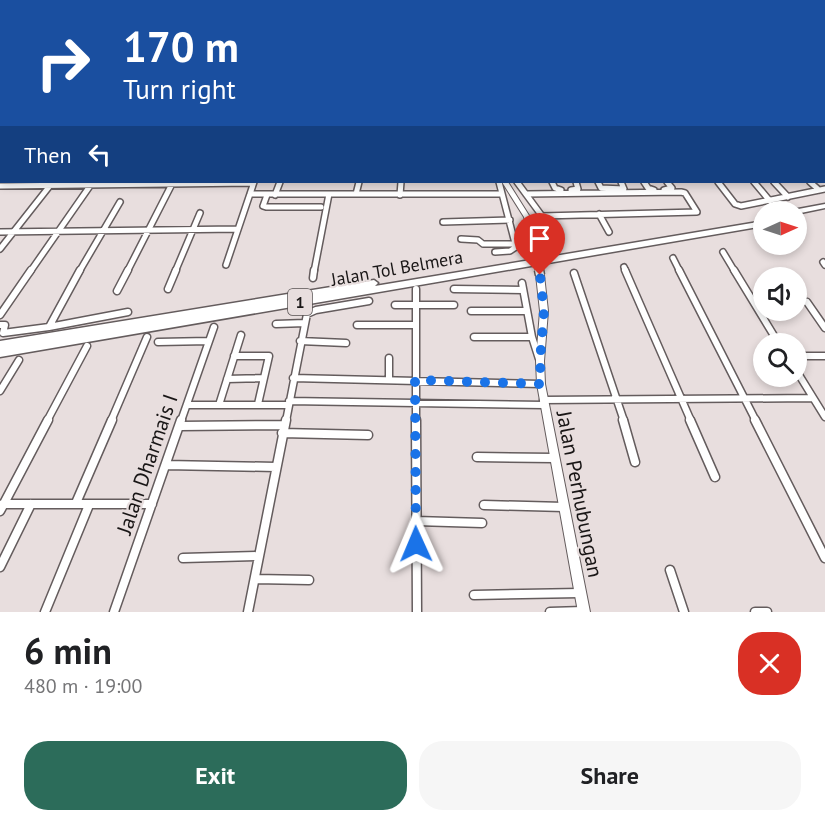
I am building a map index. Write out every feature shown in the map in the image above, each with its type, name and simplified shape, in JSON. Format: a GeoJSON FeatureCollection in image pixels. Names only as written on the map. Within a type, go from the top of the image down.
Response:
{"type":"FeatureCollection","features":[{"type":"Feature","properties":{"kind":"highway"},"geometry":{"type":"LineString","coordinates":[[807,209],[825,206]]}},
{"type":"Feature","properties":{"kind":"highway"},"geometry":{"type":"LineString","coordinates":[[807,215],[825,212]]}},
{"type":"Feature","properties":{"kind":"highway","name":"Jalan Tol Belmera"},"geometry":{"type":"LineString","coordinates":[[0,345],[753,219]]}},
{"type":"Feature","properties":{"kind":"highway","name":"Jalan Tol Belmera"},"geometry":{"type":"LineString","coordinates":[[0,353],[753,225]]}},
{"type":"Feature","properties":{"kind":"main road","name":"Jalan Perhubungan"},"geometry":{"type":"LineString","coordinates":[[506,183],[527,217],[540,275],[544,311],[540,361],[541,384],[584,611]]}},
{"type":"Feature","properties":{"kind":"street"},"geometry":{"type":"LineString","coordinates":[[0,249],[52,183]]}},
{"type":"Feature","properties":{"kind":"street"},"geometry":{"type":"LineString","coordinates":[[0,315],[92,183]]}},
{"type":"Feature","properties":{"kind":"street"},"geometry":{"type":"LineString","coordinates":[[2,185],[173,183],[117,291]]}},
{"type":"Feature","properties":{"kind":"street"},"geometry":{"type":"LineString","coordinates":[[226,265],[254,183]]}},
{"type":"Feature","properties":{"kind":"street"},"geometry":{"type":"LineString","coordinates":[[275,195],[280,183]]}},
{"type":"Feature","properties":{"kind":"street"},"geometry":{"type":"LineString","coordinates":[[356,194],[359,183]]}},
{"type":"Feature","properties":{"kind":"street"},"geometry":{"type":"LineString","coordinates":[[400,195],[401,183]]}},
{"type":"Feature","properties":{"kind":"street"},"geometry":{"type":"LineString","coordinates":[[495,252],[515,249],[510,220],[499,183]]}},
{"type":"Feature","properties":{"kind":"street"},"geometry":{"type":"LineString","coordinates":[[518,183],[541,215],[697,212],[685,193],[681,192],[526,194]]}},
{"type":"Feature","properties":{"kind":"street"},"geometry":{"type":"LineString","coordinates":[[552,183],[559,190],[577,190],[576,183]]}},
{"type":"Feature","properties":{"kind":"street"},"geometry":{"type":"LineString","coordinates":[[599,183],[606,189],[624,189],[621,183]]}},
{"type":"Feature","properties":{"kind":"street"},"geometry":{"type":"LineString","coordinates":[[645,183],[649,189],[671,189],[668,183]]}},
{"type":"Feature","properties":{"kind":"street"},"geometry":{"type":"LineString","coordinates":[[719,183],[737,206],[753,204]]}},
{"type":"Feature","properties":{"kind":"street"},"geometry":{"type":"LineString","coordinates":[[755,183],[770,201],[822,189]]}},
{"type":"Feature","properties":{"kind":"street"},"geometry":{"type":"LineString","coordinates":[[775,183],[788,197]]}},
{"type":"Feature","properties":{"kind":"street"},"geometry":{"type":"LineString","coordinates":[[250,194],[502,194]]}},
{"type":"Feature","properties":{"kind":"street"},"geometry":{"type":"LineString","coordinates":[[313,278],[329,194]]}},
{"type":"Feature","properties":{"kind":"street"},"geometry":{"type":"LineString","coordinates":[[267,195],[263,206],[266,207],[321,207]]}},
{"type":"Feature","properties":{"kind":"street"},"geometry":{"type":"LineString","coordinates":[[49,327],[63,298],[120,202]]}},
{"type":"Feature","properties":{"kind":"street"},"geometry":{"type":"LineString","coordinates":[[168,289],[200,213]]}},
{"type":"Feature","properties":{"kind":"street"},"geometry":{"type":"LineString","coordinates":[[599,214],[609,232]]}},
{"type":"Feature","properties":{"kind":"street"},"geometry":{"type":"LineString","coordinates":[[443,222],[510,220]]}},
{"type":"Feature","properties":{"kind":"street"},"geometry":{"type":"LineString","coordinates":[[0,232],[238,229]]}},
{"type":"Feature","properties":{"kind":"street"},"geometry":{"type":"LineString","coordinates":[[461,239],[478,240],[483,244],[515,244]]}},
{"type":"Feature","properties":{"kind":"street"},"geometry":{"type":"LineString","coordinates":[[723,252],[772,333]]}},
{"type":"Feature","properties":{"kind":"street"},"geometry":{"type":"LineString","coordinates":[[673,258],[825,558]]}},
{"type":"Feature","properties":{"kind":"street"},"geometry":{"type":"LineString","coordinates":[[624,267],[715,477]]}},
{"type":"Feature","properties":{"kind":"street"},"geometry":{"type":"LineString","coordinates":[[574,273],[618,400],[635,462]]}},
{"type":"Feature","properties":{"kind":"street"},"geometry":{"type":"LineString","coordinates":[[454,289],[522,286],[532,337],[540,361]]}},
{"type":"Feature","properties":{"kind":"street"},"geometry":{"type":"LineString","coordinates":[[416,289],[417,612]]}},
{"type":"Feature","properties":{"kind":"street"},"geometry":{"type":"LineString","coordinates":[[248,612],[304,323],[310,311],[369,301]]}},
{"type":"Feature","properties":{"kind":"street"},"geometry":{"type":"LineString","coordinates":[[807,302],[825,328]]}},
{"type":"Feature","properties":{"kind":"street"},"geometry":{"type":"LineString","coordinates":[[395,305],[454,305]]}},
{"type":"Feature","properties":{"kind":"street"},"geometry":{"type":"LineString","coordinates":[[471,311],[527,311]]}},
{"type":"Feature","properties":{"kind":"street"},"geometry":{"type":"LineString","coordinates":[[0,325],[5,325],[3,333],[128,312]]}},
{"type":"Feature","properties":{"kind":"street"},"geometry":{"type":"LineString","coordinates":[[276,324],[304,323]]}},
{"type":"Feature","properties":{"kind":"street"},"geometry":{"type":"LineString","coordinates":[[357,325],[415,325]]}},
{"type":"Feature","properties":{"kind":"street","name":"Jalan Dharmais I"},"geometry":{"type":"LineString","coordinates":[[114,612],[214,327]]}},
{"type":"Feature","properties":{"kind":"street"},"geometry":{"type":"LineString","coordinates":[[219,405],[241,336]]}},
{"type":"Feature","properties":{"kind":"street"},"geometry":{"type":"LineString","coordinates":[[474,337],[532,337]]}},
{"type":"Feature","properties":{"kind":"street"},"geometry":{"type":"LineString","coordinates":[[76,503],[147,338]]}},
{"type":"Feature","properties":{"kind":"street"},"geometry":{"type":"LineString","coordinates":[[158,342],[209,341]]}},
{"type":"Feature","properties":{"kind":"street"},"geometry":{"type":"LineString","coordinates":[[300,341],[346,343]]}},
{"type":"Feature","properties":{"kind":"street"},"geometry":{"type":"LineString","coordinates":[[1,507],[87,346]]}},
{"type":"Feature","properties":{"kind":"street"},"geometry":{"type":"LineString","coordinates":[[234,356],[268,356],[258,405]]}},
{"type":"Feature","properties":{"kind":"street"},"geometry":{"type":"LineString","coordinates":[[807,356],[825,356]]}},
{"type":"Feature","properties":{"kind":"street"},"geometry":{"type":"LineString","coordinates":[[389,358],[389,380]]}},
{"type":"Feature","properties":{"kind":"street"},"geometry":{"type":"LineString","coordinates":[[0,391],[19,360]]}},
{"type":"Feature","properties":{"kind":"street"},"geometry":{"type":"LineString","coordinates":[[227,379],[264,378]]}},
{"type":"Feature","properties":{"kind":"street"},"geometry":{"type":"LineString","coordinates":[[293,378],[541,384]]}},
{"type":"Feature","properties":{"kind":"street"},"geometry":{"type":"LineString","coordinates":[[806,387],[824,414]]}},
{"type":"Feature","properties":{"kind":"street"},"geometry":{"type":"LineString","coordinates":[[187,405],[813,398]]}},
{"type":"Feature","properties":{"kind":"street"},"geometry":{"type":"LineString","coordinates":[[180,426],[283,429],[368,435]]}},
{"type":"Feature","properties":{"kind":"street"},"geometry":{"type":"LineString","coordinates":[[477,457],[554,458]]}},
{"type":"Feature","properties":{"kind":"street"},"geometry":{"type":"LineString","coordinates":[[166,465],[276,467]]}},
{"type":"Feature","properties":{"kind":"street"},"geometry":{"type":"LineString","coordinates":[[1,507],[76,503],[89,505],[152,504]]}},
{"type":"Feature","properties":{"kind":"street"},"geometry":{"type":"LineString","coordinates":[[0,567],[31,504]]}},
{"type":"Feature","properties":{"kind":"street"},"geometry":{"type":"LineString","coordinates":[[45,612],[89,505]]}},
{"type":"Feature","properties":{"kind":"street"},"geometry":{"type":"LineString","coordinates":[[484,505],[564,507]]}},
{"type":"Feature","properties":{"kind":"street"},"geometry":{"type":"LineString","coordinates":[[416,521],[482,523]]}},
{"type":"Feature","properties":{"kind":"street"},"geometry":{"type":"LineString","coordinates":[[183,558],[259,556]]}},
{"type":"Feature","properties":{"kind":"street"},"geometry":{"type":"LineString","coordinates":[[670,570],[684,612]]}},
{"type":"Feature","properties":{"kind":"street"},"geometry":{"type":"LineString","coordinates":[[255,579],[309,580]]}},
{"type":"Feature","properties":{"kind":"street"},"geometry":{"type":"LineString","coordinates":[[474,595],[580,593]]}},
{"type":"Feature","properties":{"kind":"street"},"geometry":{"type":"LineString","coordinates":[[550,612],[584,611]]}},
{"type":"Feature","properties":{"kind":"street"},"geometry":{"type":"LineString","coordinates":[[755,612],[767,612]]}},
{"type":"Feature","properties":{"kind":"route"},"geometry":{"type":"LineString","coordinates":[[416,544],[415,380],[541,384],[540,361],[544,311],[540,275]]}}]}
